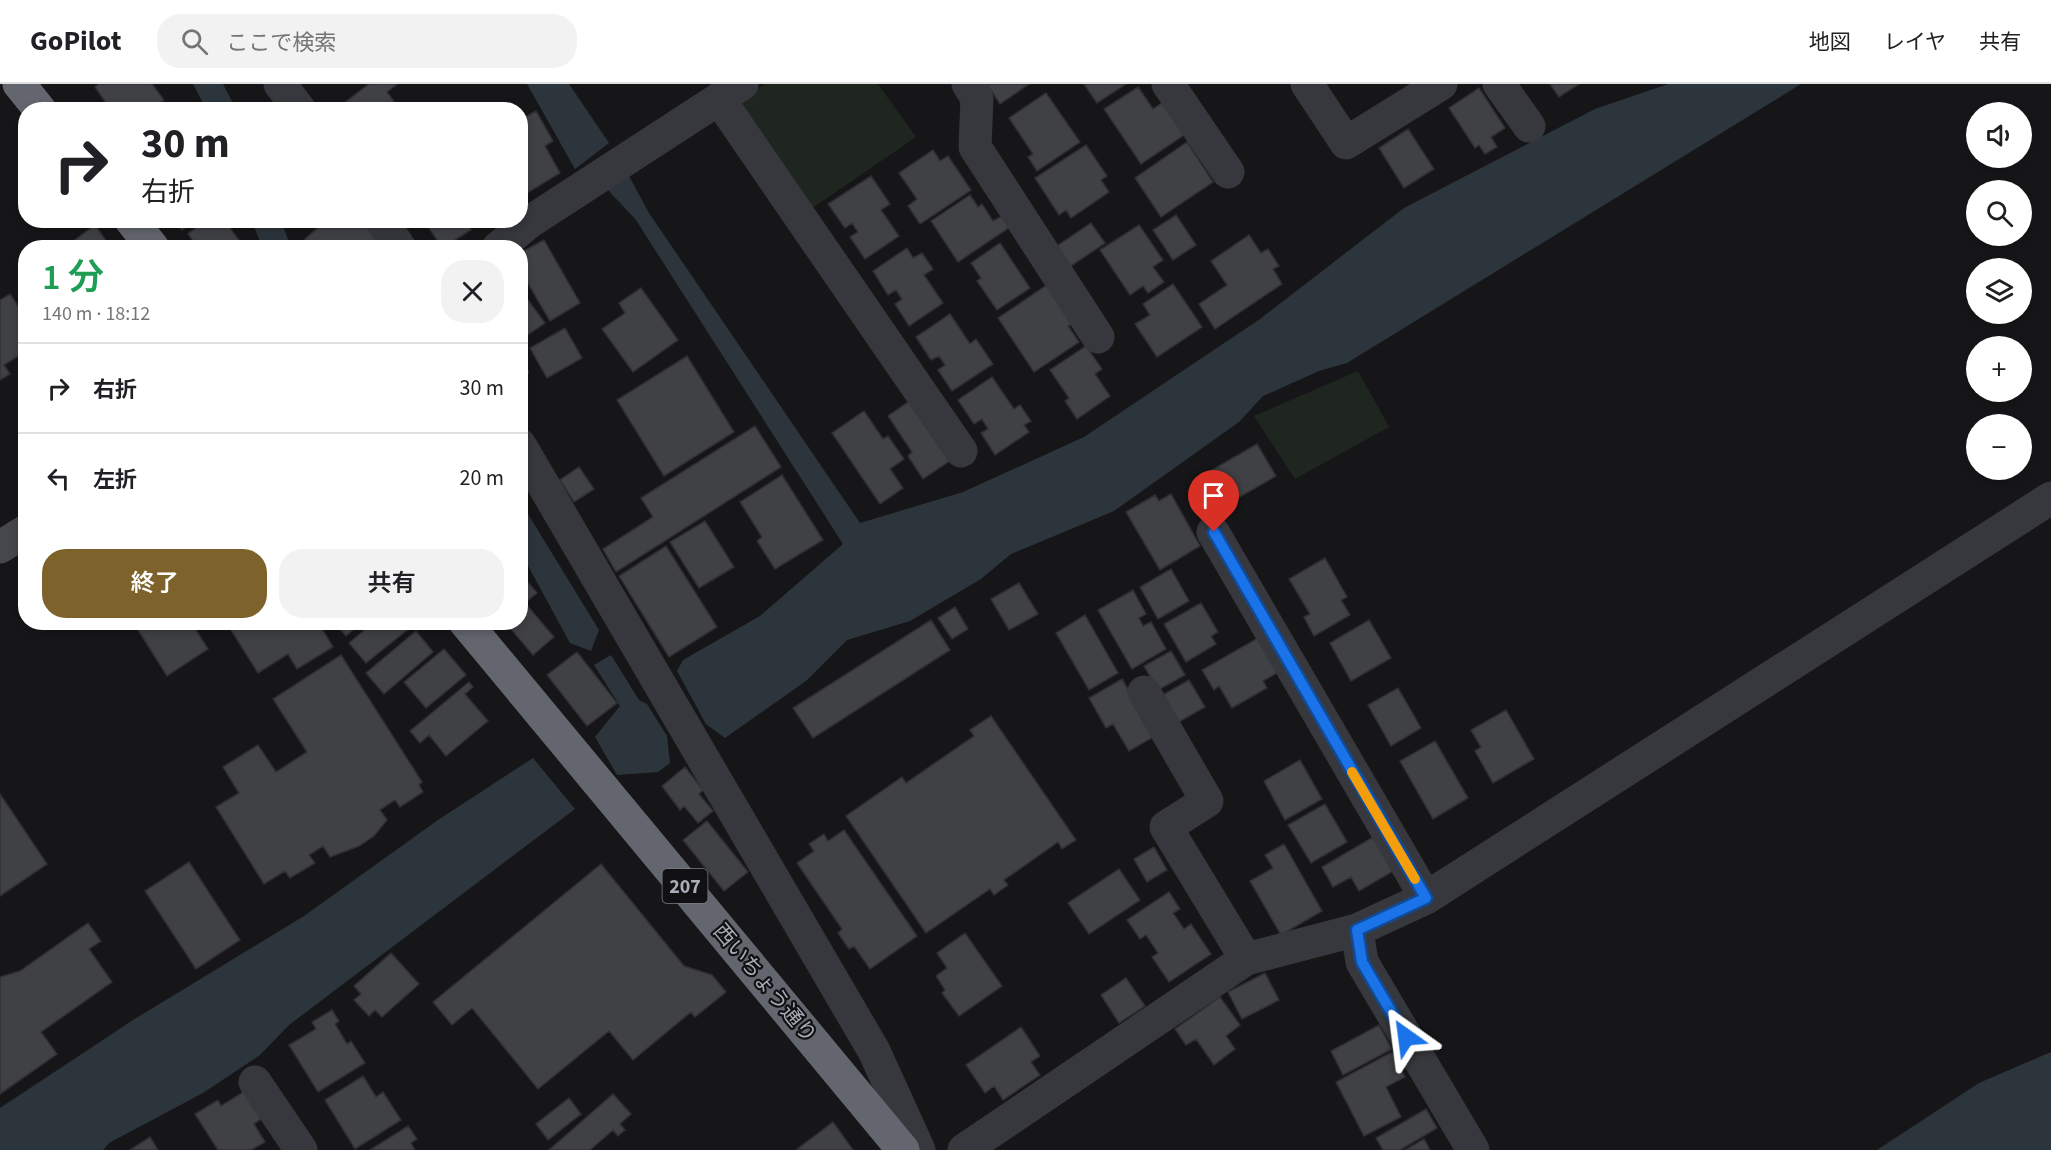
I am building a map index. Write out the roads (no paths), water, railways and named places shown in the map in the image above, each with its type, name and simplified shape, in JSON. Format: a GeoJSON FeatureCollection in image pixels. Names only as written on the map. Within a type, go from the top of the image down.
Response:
{"type":"FeatureCollection","features":[{"type":"Feature","properties":{"kind":"highway"},"geometry":{"type":"LineString","coordinates":[[19,84],[34,102]]}},
{"type":"Feature","properties":{"kind":"highway"},"geometry":{"type":"LineString","coordinates":[[137,228],[147,240]]}},
{"type":"Feature","properties":{"kind":"highway","name":"西いちょう通り"},"geometry":{"type":"LineString","coordinates":[[472,630],[903,1150]]}},
{"type":"Feature","properties":{"kind":"main road"},"geometry":{"type":"LineString","coordinates":[[0,547],[18,536]]}},
{"type":"Feature","properties":{"kind":"street"},"geometry":{"type":"LineString","coordinates":[[280,84],[294,102]]}},
{"type":"Feature","properties":{"kind":"street"},"geometry":{"type":"LineString","coordinates":[[968,84],[977,98],[975,147],[1098,338]]}},
{"type":"Feature","properties":{"kind":"street"},"geometry":{"type":"LineString","coordinates":[[1168,84],[1228,172]]}},
{"type":"Feature","properties":{"kind":"street"},"geometry":{"type":"LineString","coordinates":[[1307,84],[1346,143],[1441,84]]}},
{"type":"Feature","properties":{"kind":"street"},"geometry":{"type":"LineString","coordinates":[[1499,84],[1529,126]]}},
{"type":"Feature","properties":{"kind":"street"},"geometry":{"type":"LineString","coordinates":[[528,223],[730,92],[961,451]]}},
{"type":"Feature","properties":{"kind":"street"},"geometry":{"type":"LineString","coordinates":[[508,240],[522,228]]}},
{"type":"Feature","properties":{"kind":"street"},"geometry":{"type":"LineString","coordinates":[[528,460],[874,1051],[919,1150]]}},
{"type":"Feature","properties":{"kind":"street"},"geometry":{"type":"LineString","coordinates":[[964,1150],[1246,959],[1357,930],[1426,898],[2051,498]]}},
{"type":"Feature","properties":{"kind":"street"},"geometry":{"type":"LineString","coordinates":[[1214,532],[1426,898]]}},
{"type":"Feature","properties":{"kind":"street"},"geometry":{"type":"LineString","coordinates":[[1144,692],[1207,801],[1166,827],[1246,959]]}},
{"type":"Feature","properties":{"kind":"street"},"geometry":{"type":"LineString","coordinates":[[1357,930],[1362,962],[1473,1150]]}},
{"type":"Feature","properties":{"kind":"street"},"geometry":{"type":"LineString","coordinates":[[255,1082],[301,1150]]}}]}
